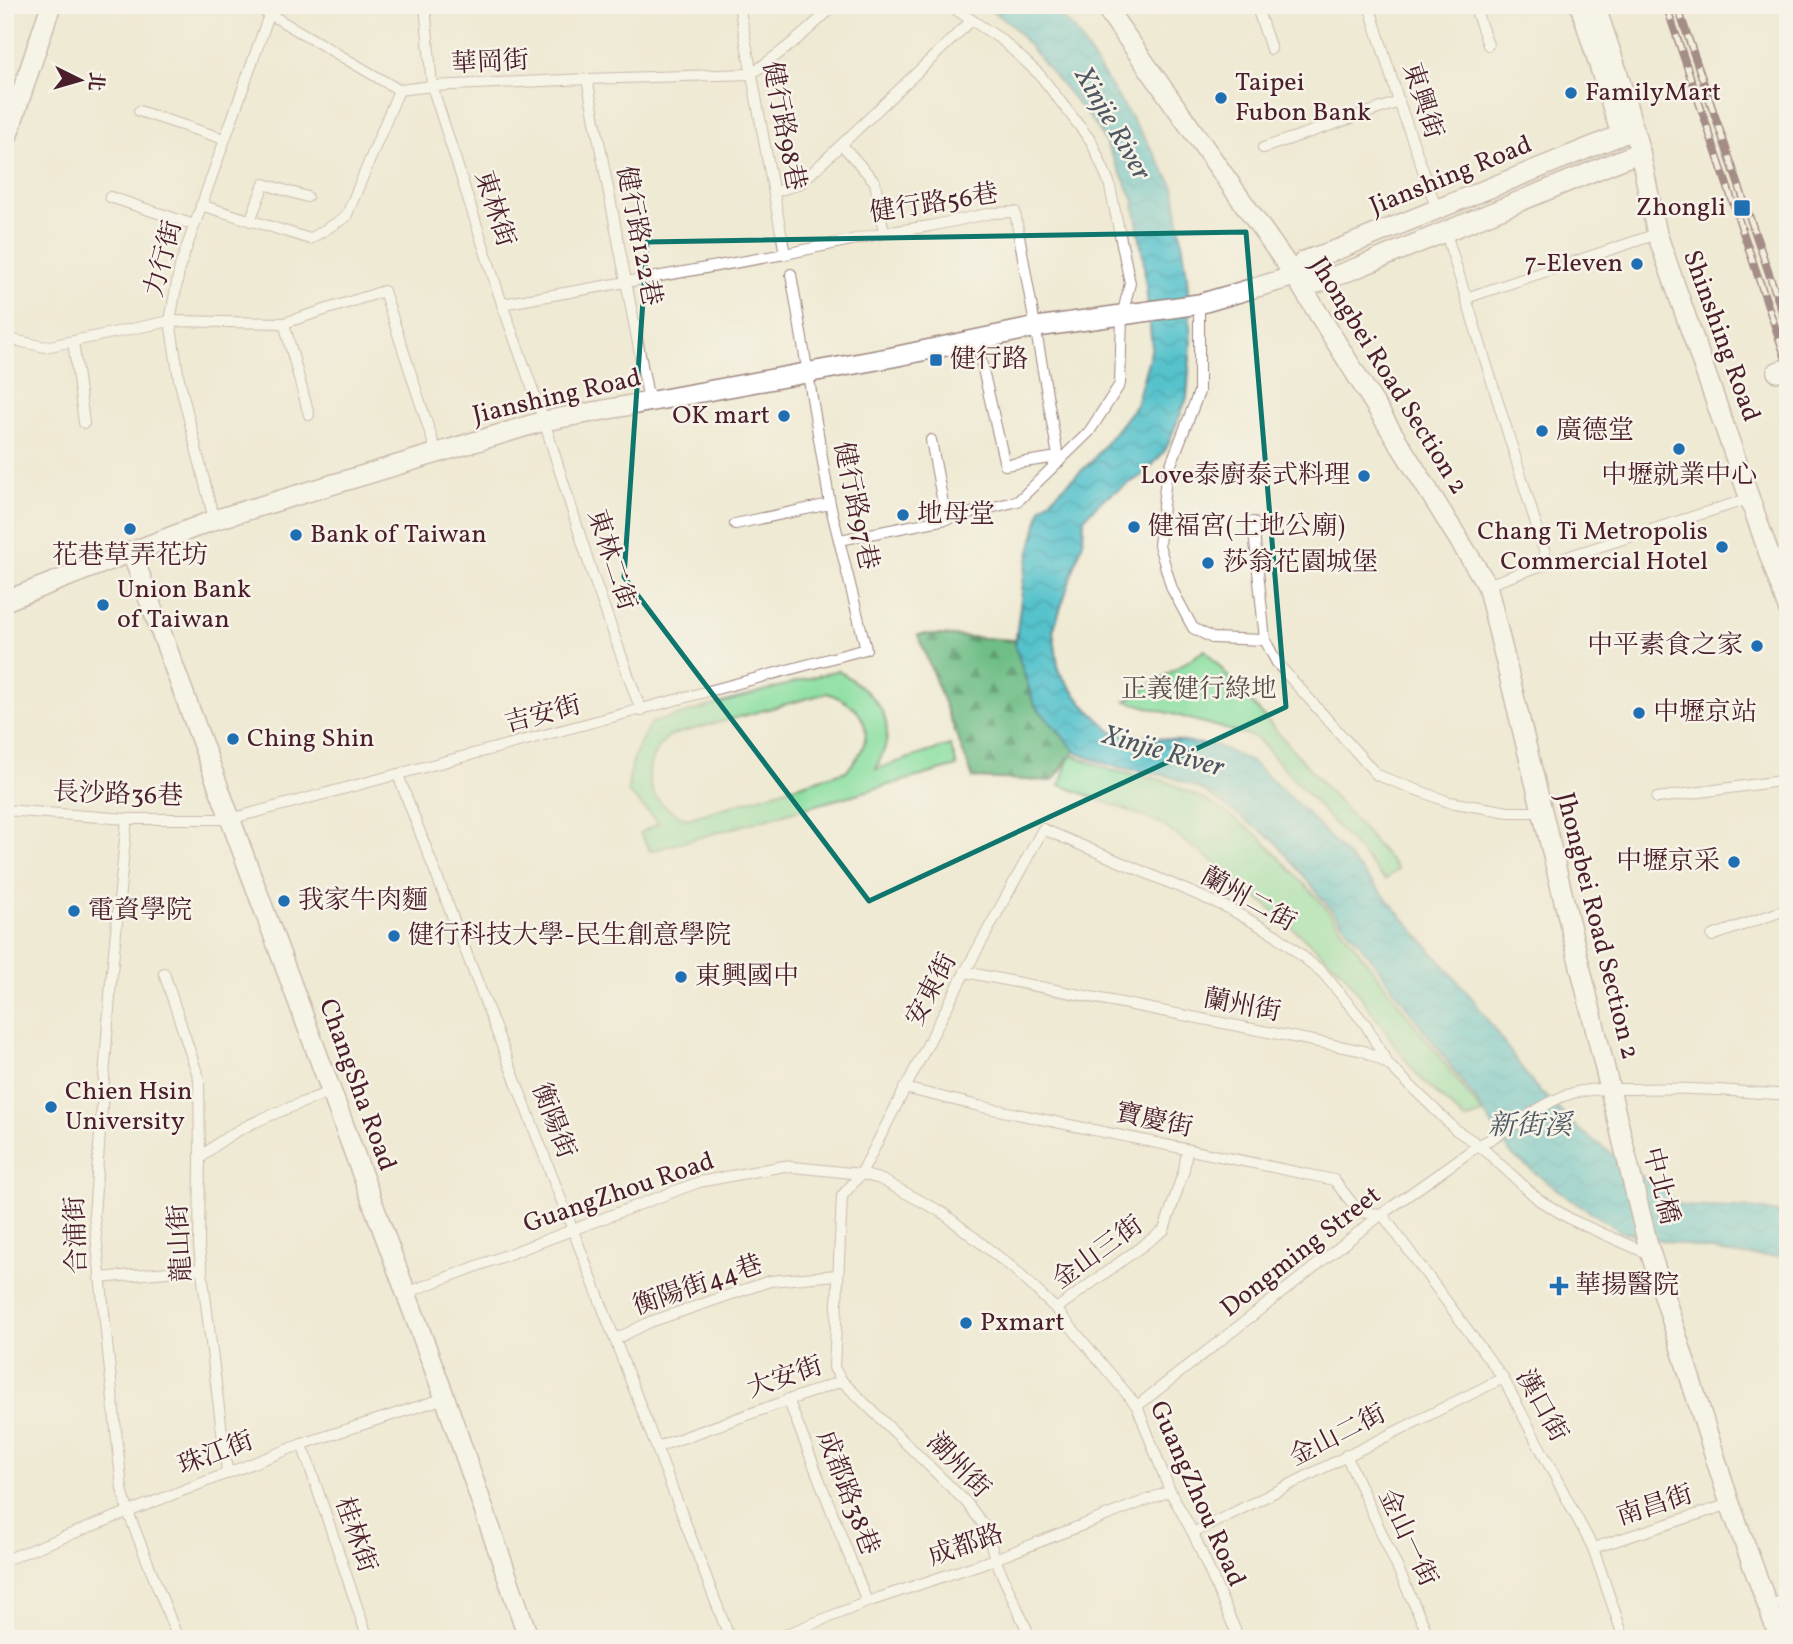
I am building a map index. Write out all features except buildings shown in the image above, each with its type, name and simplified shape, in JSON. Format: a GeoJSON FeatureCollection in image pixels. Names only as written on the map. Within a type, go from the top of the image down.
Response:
{"type":"FeatureCollection","features":[{"type":"Feature","properties":{"kind":"street"},"geometry":{"type":"LineString","coordinates":[[5,143],[51,5]]}},
{"type":"Feature","properties":{"kind":"street","name":"Jhongbei Road Section 2"},"geometry":{"type":"LineString","coordinates":[[1104,5],[1295,276],[1487,585],[1622,1139]]}},
{"type":"Feature","properties":{"kind":"street"},"geometry":{"type":"LineString","coordinates":[[1580,5],[1627,133]]}},
{"type":"Feature","properties":{"kind":"street"},"geometry":{"type":"LineString","coordinates":[[1595,5],[1618,75],[1627,133]]}},
{"type":"Feature","properties":{"kind":"street","name":"Jianshing Road"},"geometry":{"type":"LineString","coordinates":[[1295,276],[1304,261],[1627,133]]}},
{"type":"Feature","properties":{"kind":"street","name":"Shinshing Road"},"geometry":{"type":"LineString","coordinates":[[1627,133],[1640,152],[1657,234],[1788,608]]}},
{"type":"Feature","properties":{"kind":"street","name":"Jianshing Road"},"geometry":{"type":"LineString","coordinates":[[5,601],[214,520],[544,421],[893,357],[1037,327],[1196,304],[1295,276],[1317,282],[1640,152]]}},
{"type":"Feature","properties":{"kind":"street","name":"ChangSha Road"},"geometry":{"type":"LineString","coordinates":[[131,551],[445,1398],[529,1639]]}},
{"type":"Feature","properties":{"kind":"street","name":"中北橋"},"geometry":{"type":"LineString","coordinates":[[1622,1139],[1650,1250]]}},
{"type":"Feature","properties":{"kind":"street"},"geometry":{"type":"LineString","coordinates":[[1650,1250],[1730,1504],[1780,1639]]}},
{"type":"Feature","properties":{"kind":"lane"},"geometry":{"type":"LineString","coordinates":[[201,205],[310,239],[346,217],[400,90],[254,5]]}},
{"type":"Feature","properties":{"kind":"lane","name":"東林街"},"geometry":{"type":"LineString","coordinates":[[425,5],[432,86],[502,304],[544,421]]}},
{"type":"Feature","properties":{"kind":"lane","name":"健行路98巷"},"geometry":{"type":"LineString","coordinates":[[739,5],[785,254]]}},
{"type":"Feature","properties":{"kind":"lane"},"geometry":{"type":"LineString","coordinates":[[751,74],[797,40],[834,5]]}},
{"type":"Feature","properties":{"kind":"lane"},"geometry":{"type":"LineString","coordinates":[[840,540],[946,519],[1018,500],[1089,432],[1120,384],[1130,315],[1130,283],[1108,182],[1091,141],[1040,75],[1002,40],[949,5]]}},
{"type":"Feature","properties":{"kind":"lane"},"geometry":{"type":"LineString","coordinates":[[1256,5],[1271,48]]}},
{"type":"Feature","properties":{"kind":"lane","name":"東興街"},"geometry":{"type":"LineString","coordinates":[[1369,5],[1437,210]]}},
{"type":"Feature","properties":{"kind":"lane"},"geometry":{"type":"LineString","coordinates":[[1474,5],[1488,44]]}},
{"type":"Feature","properties":{"kind":"lane","name":"力行街"},"geometry":{"type":"LineString","coordinates":[[214,520],[179,379],[170,321],[180,266],[269,15]]}},
{"type":"Feature","properties":{"kind":"lane"},"geometry":{"type":"LineString","coordinates":[[775,192],[801,183],[972,20]]}},
{"type":"Feature","properties":{"kind":"lane","name":"華岡街"},"geometry":{"type":"LineString","coordinates":[[400,90],[432,86],[751,74]]}},
{"type":"Feature","properties":{"kind":"lane","name":"健行路122巷"},"geometry":{"type":"LineString","coordinates":[[587,79],[649,401]]}},
{"type":"Feature","properties":{"kind":"lane"},"geometry":{"type":"LineString","coordinates":[[1263,148],[1399,102]]}},
{"type":"Feature","properties":{"kind":"lane"},"geometry":{"type":"LineString","coordinates":[[139,111],[224,139]]}},
{"type":"Feature","properties":{"kind":"lane"},"geometry":{"type":"LineString","coordinates":[[842,145],[875,183],[884,233]]}},
{"type":"Feature","properties":{"kind":"lane"},"geometry":{"type":"LineString","coordinates":[[250,221],[264,184],[307,197]]}},
{"type":"Feature","properties":{"kind":"lane"},"geometry":{"type":"LineString","coordinates":[[110,197],[194,225]]}},
{"type":"Feature","properties":{"kind":"lane","name":"健行路56巷"},"geometry":{"type":"LineString","coordinates":[[502,304],[785,254],[884,233],[1016,212],[1037,327]]}},
{"type":"Feature","properties":{"kind":"lane"},"geometry":{"type":"LineString","coordinates":[[1445,230],[1548,563]]}},
{"type":"Feature","properties":{"kind":"lane"},"geometry":{"type":"LineString","coordinates":[[1466,298],[1657,234]]}},
{"type":"Feature","properties":{"kind":"lane"},"geometry":{"type":"LineString","coordinates":[[792,274],[807,371]]}},
{"type":"Feature","properties":{"kind":"lane"},"geometry":{"type":"LineString","coordinates":[[5,338],[45,347],[170,321],[284,323],[384,291],[438,454]]}},
{"type":"Feature","properties":{"kind":"lane"},"geometry":{"type":"LineString","coordinates":[[1196,304],[1199,392],[1166,477],[1159,545],[1172,589],[1193,628],[1212,638],[1265,639]]}},
{"type":"Feature","properties":{"kind":"lane"},"geometry":{"type":"LineString","coordinates":[[284,323],[309,415]]}},
{"type":"Feature","properties":{"kind":"lane"},"geometry":{"type":"LineString","coordinates":[[1037,327],[1059,459]]}},
{"type":"Feature","properties":{"kind":"lane"},"geometry":{"type":"LineString","coordinates":[[976,339],[1006,465],[1059,459]]}},
{"type":"Feature","properties":{"kind":"lane"},"geometry":{"type":"LineString","coordinates":[[73,341],[84,423]]}},
{"type":"Feature","properties":{"kind":"lane","name":"健行路97巷"},"geometry":{"type":"LineString","coordinates":[[807,371],[830,504],[866,649]]}},
{"type":"Feature","properties":{"kind":"lane","name":"東林二街"},"geometry":{"type":"LineString","coordinates":[[544,421],[592,573],[640,711]]}},
{"type":"Feature","properties":{"kind":"lane"},"geometry":{"type":"LineString","coordinates":[[931,440],[946,519]]}},
{"type":"Feature","properties":{"kind":"lane"},"geometry":{"type":"LineString","coordinates":[[1487,585],[1751,498]]}},
{"type":"Feature","properties":{"kind":"lane"},"geometry":{"type":"LineString","coordinates":[[735,524],[830,504]]}},
{"type":"Feature","properties":{"kind":"lane"},"geometry":{"type":"LineString","coordinates":[[1253,523],[1265,639],[1277,663],[1377,775],[1449,802],[1509,812],[1542,812]]}},
{"type":"Feature","properties":{"kind":"lane","name":"吉安街"},"geometry":{"type":"LineString","coordinates":[[230,819],[866,649]]}},
{"type":"Feature","properties":{"kind":"lane","name":"衡陽街"},"geometry":{"type":"LineString","coordinates":[[398,775],[730,1639]]}},
{"type":"Feature","properties":{"kind":"lane"},"geometry":{"type":"LineString","coordinates":[[1657,797],[1788,780]]}},
{"type":"Feature","properties":{"kind":"lane","name":"長沙路36巷"},"geometry":{"type":"LineString","coordinates":[[5,810],[127,819],[230,819]]}},
{"type":"Feature","properties":{"kind":"lane","name":"合浦街"},"geometry":{"type":"LineString","coordinates":[[127,819],[111,982],[94,1215],[122,1489],[178,1639]]}},
{"type":"Feature","properties":{"kind":"lane","name":"安東街"},"geometry":{"type":"LineString","coordinates":[[861,1174],[965,972],[1044,829]]}},
{"type":"Feature","properties":{"kind":"lane","name":"蘭州二街"},"geometry":{"type":"LineString","coordinates":[[1044,829],[1226,907],[1276,935],[1323,973],[1366,1024],[1388,1063]]}},
{"type":"Feature","properties":{"kind":"lane"},"geometry":{"type":"LineString","coordinates":[[1712,936],[1788,909]]}},
{"type":"Feature","properties":{"kind":"lane","name":"蘭州街"},"geometry":{"type":"LineString","coordinates":[[965,972],[1364,1051],[1388,1063],[1456,1130],[1479,1145],[1539,1200],[1572,1220],[1650,1250]]}},
{"type":"Feature","properties":{"kind":"lane","name":"龍山街"},"geometry":{"type":"LineString","coordinates":[[164,973],[199,1079],[199,1247],[227,1472]]}},
{"type":"Feature","properties":{"kind":"lane"},"geometry":{"type":"LineString","coordinates":[[1609,1089],[1680,1087],[1788,1094]]}},
{"type":"Feature","properties":{"kind":"lane","name":"寶慶街"},"geometry":{"type":"LineString","coordinates":[[904,1088],[1334,1180],[1359,1212],[1382,1214]]}},
{"type":"Feature","properties":{"kind":"lane","name":"Dongming Street"},"geometry":{"type":"LineString","coordinates":[[1138,1406],[1382,1214],[1479,1145],[1495,1138],[1560,1097],[1574,1092],[1609,1089]]}},
{"type":"Feature","properties":{"kind":"lane"},"geometry":{"type":"LineString","coordinates":[[200,1159],[214,1145],[247,1127],[331,1091]]}},
{"type":"Feature","properties":{"kind":"lane","name":"金山三街"},"geometry":{"type":"LineString","coordinates":[[1056,1309],[1164,1230],[1184,1170],[1187,1150]]}},
{"type":"Feature","properties":{"kind":"lane","name":"GuangZhou Road"},"geometry":{"type":"LineString","coordinates":[[406,1293],[699,1182],[784,1166],[861,1174],[880,1179],[943,1213],[1014,1269],[1056,1309],[1138,1406],[1170,1491],[1193,1533],[1239,1639]]}},
{"type":"Feature","properties":{"kind":"lane","name":"大安街"},"geometry":{"type":"LineString","coordinates":[[657,1447],[842,1381],[834,1368],[842,1196],[861,1174]]}},
{"type":"Feature","properties":{"kind":"lane","name":"漢口街"},"geometry":{"type":"LineString","coordinates":[[1382,1214],[1503,1378],[1592,1548],[1624,1639]]}},
{"type":"Feature","properties":{"kind":"lane"},"geometry":{"type":"LineString","coordinates":[[99,1278],[202,1269]]}},
{"type":"Feature","properties":{"kind":"lane","name":"衡陽街44巷"},"geometry":{"type":"LineString","coordinates":[[616,1339],[650,1322],[770,1281],[837,1275]]}},
{"type":"Feature","properties":{"kind":"lane","name":"金山二街"},"geometry":{"type":"LineString","coordinates":[[1193,1533],[1503,1378]]}},
{"type":"Feature","properties":{"kind":"lane","name":"潮州街"},"geometry":{"type":"LineString","coordinates":[[842,1381],[966,1502],[986,1528],[995,1559],[1031,1639]]}},
{"type":"Feature","properties":{"kind":"lane","name":"珠江街"},"geometry":{"type":"LineString","coordinates":[[5,1559],[302,1444],[445,1398]]}},
{"type":"Feature","properties":{"kind":"lane","name":"成都路38巷"},"geometry":{"type":"LineString","coordinates":[[788,1399],[867,1602]]}},
{"type":"Feature","properties":{"kind":"lane","name":"桂林街"},"geometry":{"type":"LineString","coordinates":[[302,1444],[368,1639]]}},
{"type":"Feature","properties":{"kind":"lane","name":"金山一街"},"geometry":{"type":"LineString","coordinates":[[1346,1455],[1430,1639]]}},
{"type":"Feature","properties":{"kind":"lane","name":"成都路"},"geometry":{"type":"LineString","coordinates":[[774,1639],[867,1602],[995,1559],[1170,1491]]}},
{"type":"Feature","properties":{"kind":"lane","name":"南昌街"},"geometry":{"type":"LineString","coordinates":[[1592,1548],[1730,1504]]}},
{"type":"Feature","properties":{"kind":"lane"},"geometry":{"type":"LineString","coordinates":[[1766,1606],[1788,1599]]}},
{"type":"Feature","properties":{"kind":"highlighted area"},"geometry":{"type":"Polygon","coordinates":[[[1246,232],[1286,707],[869,901],[624,577],[647,242],[1246,232]]]}},
{"type":"Feature","properties":{"kind":"green space"},"geometry":{"type":"Polygon","coordinates":[[[918,635],[1028,641],[1083,741],[1052,781],[973,778],[918,635]]]}},
{"type":"Feature","properties":{"kind":"green space","name":"正義健行綠地"},"geometry":{"type":"Polygon","coordinates":[[[1205,650],[1398,869],[1385,880],[1257,738],[1126,701],[1205,650]]]}},
{"type":"Feature","properties":{"kind":"green space"},"geometry":{"type":"Polygon","coordinates":[[[838,670],[874,700],[885,719],[886,743],[876,769],[950,745],[957,766],[650,851],[640,833],[659,823],[628,792],[635,756],[651,723],[838,670]],[[827,693],[669,736],[652,760],[649,772],[654,794],[673,812],[687,819],[846,771],[863,747],[865,726],[853,707],[827,693]]]}},
{"type":"Feature","properties":{"kind":"green space","name":"正義健行綠地"},"geometry":{"type":"Polygon","coordinates":[[[1070,754],[1110,770],[1166,781],[1215,805],[1260,837],[1323,904],[1483,1114],[1465,1120],[1416,1074],[1344,973],[1233,876],[1158,822],[1060,785],[1070,754]]]}},
{"type":"Feature","properties":{"kind":"water","name":"新街溪"},"geometry":{"type":"Polygon","coordinates":[[[982,5],[1048,5],[1074,29],[1174,187],[1187,276],[1191,343],[1187,398],[1166,449],[1146,473],[1103,499],[1084,518],[1083,541],[1053,631],[1059,672],[1083,704],[1112,732],[1217,746],[1252,762],[1305,811],[1382,893],[1472,998],[1533,1084],[1578,1129],[1683,1206],[1759,1209],[1788,1215],[1788,1257],[1736,1255],[1622,1232],[1571,1200],[1512,1155],[1474,1098],[1368,954],[1275,841],[1199,788],[1168,776],[1108,765],[1077,753],[1034,704],[1015,646],[1024,576],[1041,508],[1092,461],[1136,405],[1152,347],[1143,256],[1133,198],[1098,128],[1011,24],[982,5]]]}},
{"type":"Feature","properties":{"kind":"railway"},"geometry":{"type":"LineString","coordinates":[[1666,5],[1788,365]]}},
{"type":"Feature","properties":{"kind":"railway"},"geometry":{"type":"LineString","coordinates":[[1677,5],[1788,329]]}},
{"type":"Feature","properties":{"kind":"place","name":"FamilyMart"},"geometry":{"type":"Point","coordinates":[1571,93]}},
{"type":"Feature","properties":{"kind":"place","name":"Taipei Fubon Bank"},"geometry":{"type":"Point","coordinates":[1221,98]}},
{"type":"Feature","properties":{"kind":"place","name":"Zhongli"},"geometry":{"type":"Point","coordinates":[1742,208]}},
{"type":"Feature","properties":{"kind":"place","name":"7-Eleven"},"geometry":{"type":"Point","coordinates":[1637,264]}},
{"type":"Feature","properties":{"kind":"place","name":"健行路"},"geometry":{"type":"Point","coordinates":[936,360]}},
{"type":"Feature","properties":{"kind":"place","name":"OK mart"},"geometry":{"type":"Point","coordinates":[784,416]}},
{"type":"Feature","properties":{"kind":"place","name":"廣德堂"},"geometry":{"type":"Point","coordinates":[1542,431]}},
{"type":"Feature","properties":{"kind":"place","name":"中壢就業中心"},"geometry":{"type":"Point","coordinates":[1679,449]}},
{"type":"Feature","properties":{"kind":"place","name":"Love泰廚泰式料理"},"geometry":{"type":"Point","coordinates":[1364,476]}},
{"type":"Feature","properties":{"kind":"place","name":"地母堂"},"geometry":{"type":"Point","coordinates":[903,515]}},
{"type":"Feature","properties":{"kind":"place","name":"健福宮(土地公廟)"},"geometry":{"type":"Point","coordinates":[1134,527]}},
{"type":"Feature","properties":{"kind":"place","name":"花巷草弄花坊"},"geometry":{"type":"Point","coordinates":[130,529]}},
{"type":"Feature","properties":{"kind":"place","name":"Bank of Taiwan"},"geometry":{"type":"Point","coordinates":[296,535]}},
{"type":"Feature","properties":{"kind":"place","name":"Chang Ti Metropolis Commercial Hotel"},"geometry":{"type":"Point","coordinates":[1722,547]}},
{"type":"Feature","properties":{"kind":"place","name":"莎翁花園城堡"},"geometry":{"type":"Point","coordinates":[1208,563]}},
{"type":"Feature","properties":{"kind":"place","name":"Union Bank of Taiwan"},"geometry":{"type":"Point","coordinates":[103,605]}},
{"type":"Feature","properties":{"kind":"place","name":"中平素食之家"},"geometry":{"type":"Point","coordinates":[1757,646]}},
{"type":"Feature","properties":{"kind":"place","name":"中壢京站"},"geometry":{"type":"Point","coordinates":[1639,713]}},
{"type":"Feature","properties":{"kind":"place","name":"Ching Shin"},"geometry":{"type":"Point","coordinates":[233,739]}},
{"type":"Feature","properties":{"kind":"place","name":"中壢京采"},"geometry":{"type":"Point","coordinates":[1734,862]}},
{"type":"Feature","properties":{"kind":"place","name":"我家牛肉麵"},"geometry":{"type":"Point","coordinates":[284,901]}},
{"type":"Feature","properties":{"kind":"place","name":"電資學院"},"geometry":{"type":"Point","coordinates":[74,911]}},
{"type":"Feature","properties":{"kind":"place","name":"健行科技大學-民生創意學院"},"geometry":{"type":"Point","coordinates":[394,936]}},
{"type":"Feature","properties":{"kind":"place","name":"東興國中"},"geometry":{"type":"Point","coordinates":[681,977]}},
{"type":"Feature","properties":{"kind":"place","name":"Chien Hsin University"},"geometry":{"type":"Point","coordinates":[51,1107]}},
{"type":"Feature","properties":{"kind":"place","name":"華揚醫院"},"geometry":{"type":"Point","coordinates":[1559,1286]}},
{"type":"Feature","properties":{"kind":"place","name":"Pxmart"},"geometry":{"type":"Point","coordinates":[966,1323]}},
{"type":"Feature","properties":{"kind":"water label","name":"Xinjie River"},"geometry":{"type":"Point","coordinates":[1112,124]}},
{"type":"Feature","properties":{"kind":"water label","name":"Xinjie River"},"geometry":{"type":"Point","coordinates":[1163,752]}}]}
